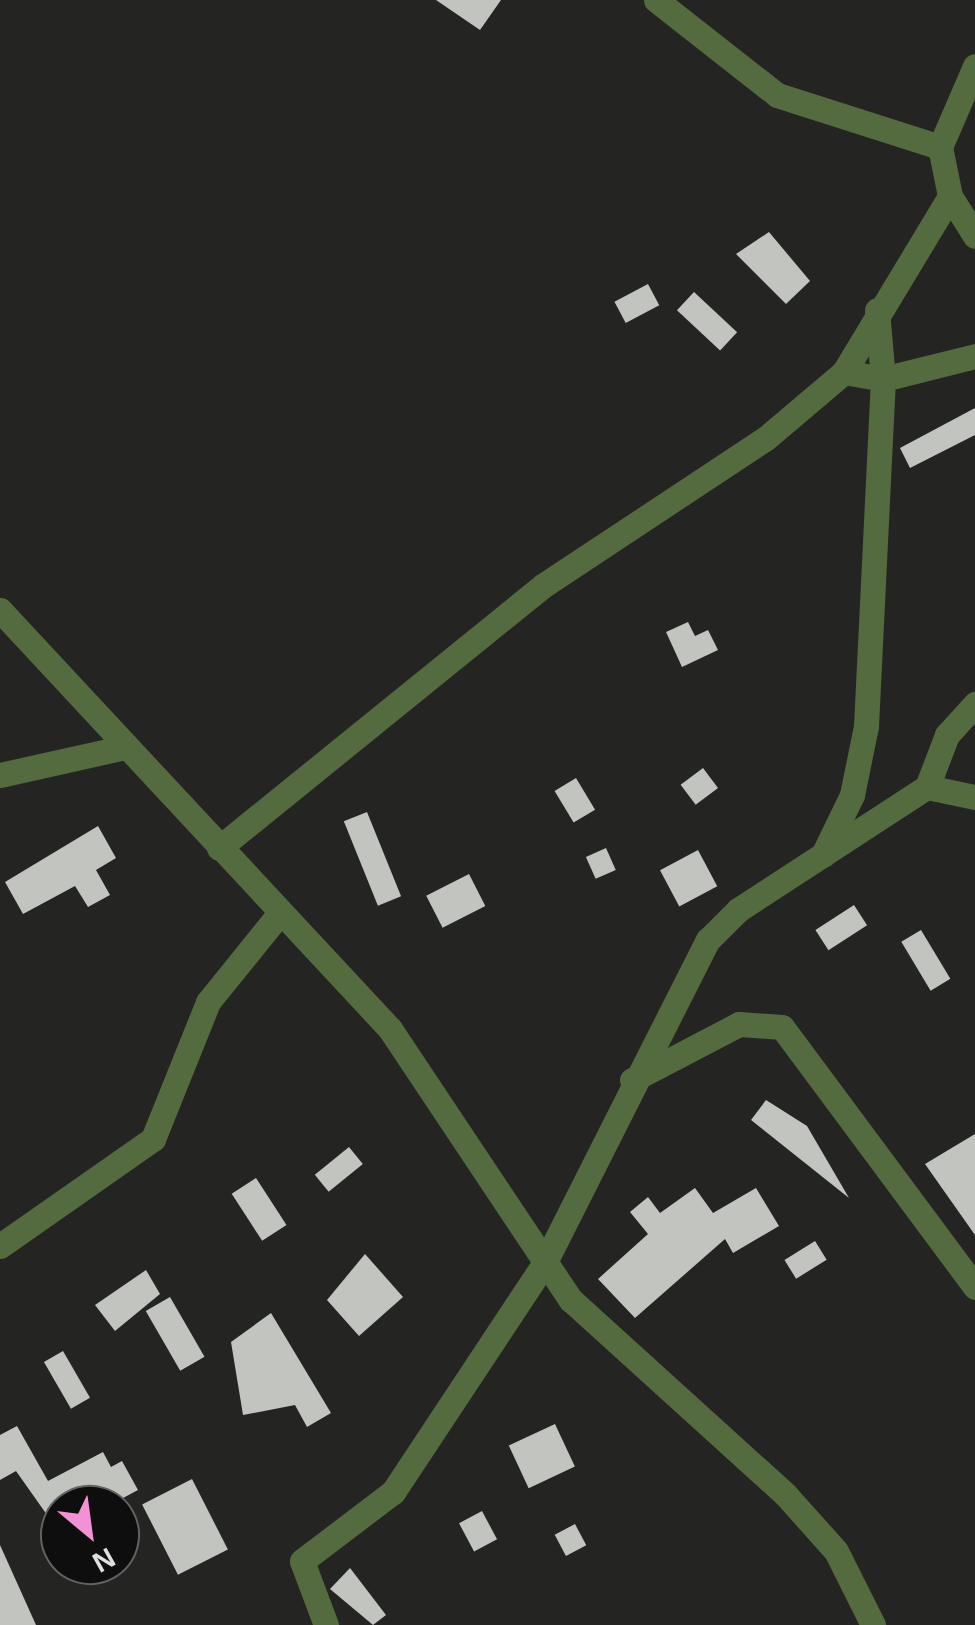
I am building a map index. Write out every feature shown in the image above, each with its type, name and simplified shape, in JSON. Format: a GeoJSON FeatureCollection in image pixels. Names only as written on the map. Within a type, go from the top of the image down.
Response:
{"type":"FeatureCollection","features":[{"type":"Feature","properties":{"kind":"street"},"geometry":{"type":"LineString","coordinates":[[656,0],[777,95],[940,147]]}},
{"type":"Feature","properties":{"kind":"street"},"geometry":{"type":"LineString","coordinates":[[975,66],[940,147],[950,196],[975,236]]}},
{"type":"Feature","properties":{"kind":"street"},"geometry":{"type":"LineString","coordinates":[[219,848],[544,585],[765,439],[844,372],[876,310],[950,196]]}},
{"type":"Feature","properties":{"kind":"street"},"geometry":{"type":"LineString","coordinates":[[821,859],[852,795],[866,726],[883,379],[876,310]]}},
{"type":"Feature","properties":{"kind":"street"},"geometry":{"type":"LineString","coordinates":[[844,372],[883,379],[975,356]]}},
{"type":"Feature","properties":{"kind":"street"},"geometry":{"type":"LineString","coordinates":[[0,610],[390,1029],[545,1262],[584,1312],[724,1434],[836,1551],[873,1625]]}},
{"type":"Feature","properties":{"kind":"street"},"geometry":{"type":"LineString","coordinates":[[326,1625],[302,1561],[393,1492],[545,1262],[632,1080],[708,940],[927,787],[948,736],[975,704]]}},
{"type":"Feature","properties":{"kind":"street"},"geometry":{"type":"LineString","coordinates":[[0,775],[125,747]]}},
{"type":"Feature","properties":{"kind":"street"},"geometry":{"type":"LineString","coordinates":[[927,787],[975,797]]}},
{"type":"Feature","properties":{"kind":"street"},"geometry":{"type":"LineString","coordinates":[[0,1246],[153,1138],[208,1002],[279,914]]}},
{"type":"Feature","properties":{"kind":"street"},"geometry":{"type":"LineString","coordinates":[[632,1080],[739,1024],[782,1028],[975,1287]]}},
{"type":"Feature","properties":{"kind":"building"},"geometry":{"type":"Polygon","coordinates":[[[436,0],[501,0],[480,30],[436,0]]]}},
{"type":"Feature","properties":{"kind":"building"},"geometry":{"type":"Polygon","coordinates":[[[769,232],[810,281],[786,304],[736,254],[769,232]]]}},
{"type":"Feature","properties":{"kind":"building"},"geometry":{"type":"Polygon","coordinates":[[[648,284],[659,305],[626,323],[614,302],[648,284]]]}},
{"type":"Feature","properties":{"kind":"building"},"geometry":{"type":"Polygon","coordinates":[[[694,292],[737,332],[720,351],[677,310],[694,292]]]}},
{"type":"Feature","properties":{"kind":"building"},"geometry":{"type":"Polygon","coordinates":[[[975,408],[975,435],[910,468],[900,448],[975,408]]]}},
{"type":"Feature","properties":{"kind":"building"},"geometry":{"type":"Polygon","coordinates":[[[688,622],[695,636],[708,630],[718,650],[682,667],[666,632],[688,622]]]}},
{"type":"Feature","properties":{"kind":"building"},"geometry":{"type":"Polygon","coordinates":[[[703,768],[718,788],[696,805],[681,785],[703,768]]]}},
{"type":"Feature","properties":{"kind":"building"},"geometry":{"type":"Polygon","coordinates":[[[576,778],[595,810],[574,823],[555,791],[576,778]]]}},
{"type":"Feature","properties":{"kind":"building"},"geometry":{"type":"Polygon","coordinates":[[[367,812],[401,896],[378,906],[344,821],[367,812]]]}},
{"type":"Feature","properties":{"kind":"building"},"geometry":{"type":"Polygon","coordinates":[[[98,826],[116,858],[96,870],[110,895],[88,907],[75,886],[23,914],[5,882],[98,826]]]}},
{"type":"Feature","properties":{"kind":"building"},"geometry":{"type":"Polygon","coordinates":[[[606,848],[616,870],[596,879],[586,857],[606,848]]]}},
{"type":"Feature","properties":{"kind":"building"},"geometry":{"type":"Polygon","coordinates":[[[698,850],[717,886],[679,906],[660,870],[698,850]]]}},
{"type":"Feature","properties":{"kind":"building"},"geometry":{"type":"Polygon","coordinates":[[[469,874],[485,906],[443,928],[426,896],[469,874]]]}},
{"type":"Feature","properties":{"kind":"building"},"geometry":{"type":"Polygon","coordinates":[[[854,905],[867,925],[828,950],[815,930],[854,905]]]}},
{"type":"Feature","properties":{"kind":"building"},"geometry":{"type":"Polygon","coordinates":[[[921,930],[950,979],[931,991],[901,942],[921,930]]]}},
{"type":"Feature","properties":{"kind":"building"},"geometry":{"type":"Polygon","coordinates":[[[766,1100],[807,1126],[849,1198],[751,1120],[766,1100]]]}},
{"type":"Feature","properties":{"kind":"building"},"geometry":{"type":"Polygon","coordinates":[[[975,1134],[975,1235],[925,1164],[975,1134]]]}},
{"type":"Feature","properties":{"kind":"building"},"geometry":{"type":"Polygon","coordinates":[[[349,1147],[363,1164],[329,1192],[315,1175],[349,1147]]]}},
{"type":"Feature","properties":{"kind":"building"},"geometry":{"type":"Polygon","coordinates":[[[256,1178],[286,1225],[262,1241],[232,1194],[256,1178]]]}},
{"type":"Feature","properties":{"kind":"building"},"geometry":{"type":"Polygon","coordinates":[[[695,1188],[713,1213],[756,1188],[779,1226],[733,1253],[725,1239],[635,1318],[598,1279],[648,1234],[630,1212],[648,1197],[660,1213],[695,1188]]]}},
{"type":"Feature","properties":{"kind":"building"},"geometry":{"type":"Polygon","coordinates":[[[815,1241],[827,1260],[796,1279],[784,1260],[815,1241]]]}},
{"type":"Feature","properties":{"kind":"building"},"geometry":{"type":"Polygon","coordinates":[[[365,1254],[403,1297],[359,1336],[327,1300],[365,1254]]]}},
{"type":"Feature","properties":{"kind":"building"},"geometry":{"type":"Polygon","coordinates":[[[146,1270],[160,1294],[115,1331],[95,1305],[146,1270]]]}},
{"type":"Feature","properties":{"kind":"building"},"geometry":{"type":"Polygon","coordinates":[[[170,1297],[204,1357],[180,1371],[146,1311],[170,1297]]]}},
{"type":"Feature","properties":{"kind":"building"},"geometry":{"type":"Polygon","coordinates":[[[271,1313],[331,1413],[307,1427],[295,1405],[243,1415],[231,1342],[271,1313]]]}},
{"type":"Feature","properties":{"kind":"building"},"geometry":{"type":"Polygon","coordinates":[[[63,1351],[90,1398],[71,1409],[44,1362],[63,1351]]]}},
{"type":"Feature","properties":{"kind":"building"},"geometry":{"type":"Polygon","coordinates":[[[555,1424],[575,1467],[529,1488],[509,1446],[555,1424]]]}},
{"type":"Feature","properties":{"kind":"building"},"geometry":{"type":"Polygon","coordinates":[[[17,1426],[48,1481],[103,1452],[111,1467],[122,1461],[135,1485],[40,1485],[40,1505],[16,1471],[0,1480],[0,1435],[17,1426]]]}},
{"type":"Feature","properties":{"kind":"building"},"geometry":{"type":"Polygon","coordinates":[[[192,1479],[228,1549],[178,1575],[142,1504],[192,1479]]]}},
{"type":"Feature","properties":{"kind":"building"},"geometry":{"type":"Polygon","coordinates":[[[482,1511],[497,1539],[474,1551],[459,1523],[482,1511]]]}},
{"type":"Feature","properties":{"kind":"building"},"geometry":{"type":"Polygon","coordinates":[[[575,1524],[586,1545],[566,1556],[555,1535],[575,1524]]]}},
{"type":"Feature","properties":{"kind":"building"},"geometry":{"type":"Polygon","coordinates":[[[0,1545],[36,1625],[0,1625],[0,1545]]]}},
{"type":"Feature","properties":{"kind":"building"},"geometry":{"type":"Polygon","coordinates":[[[350,1568],[386,1615],[373,1625],[330,1589],[350,1568]]]}}]}
